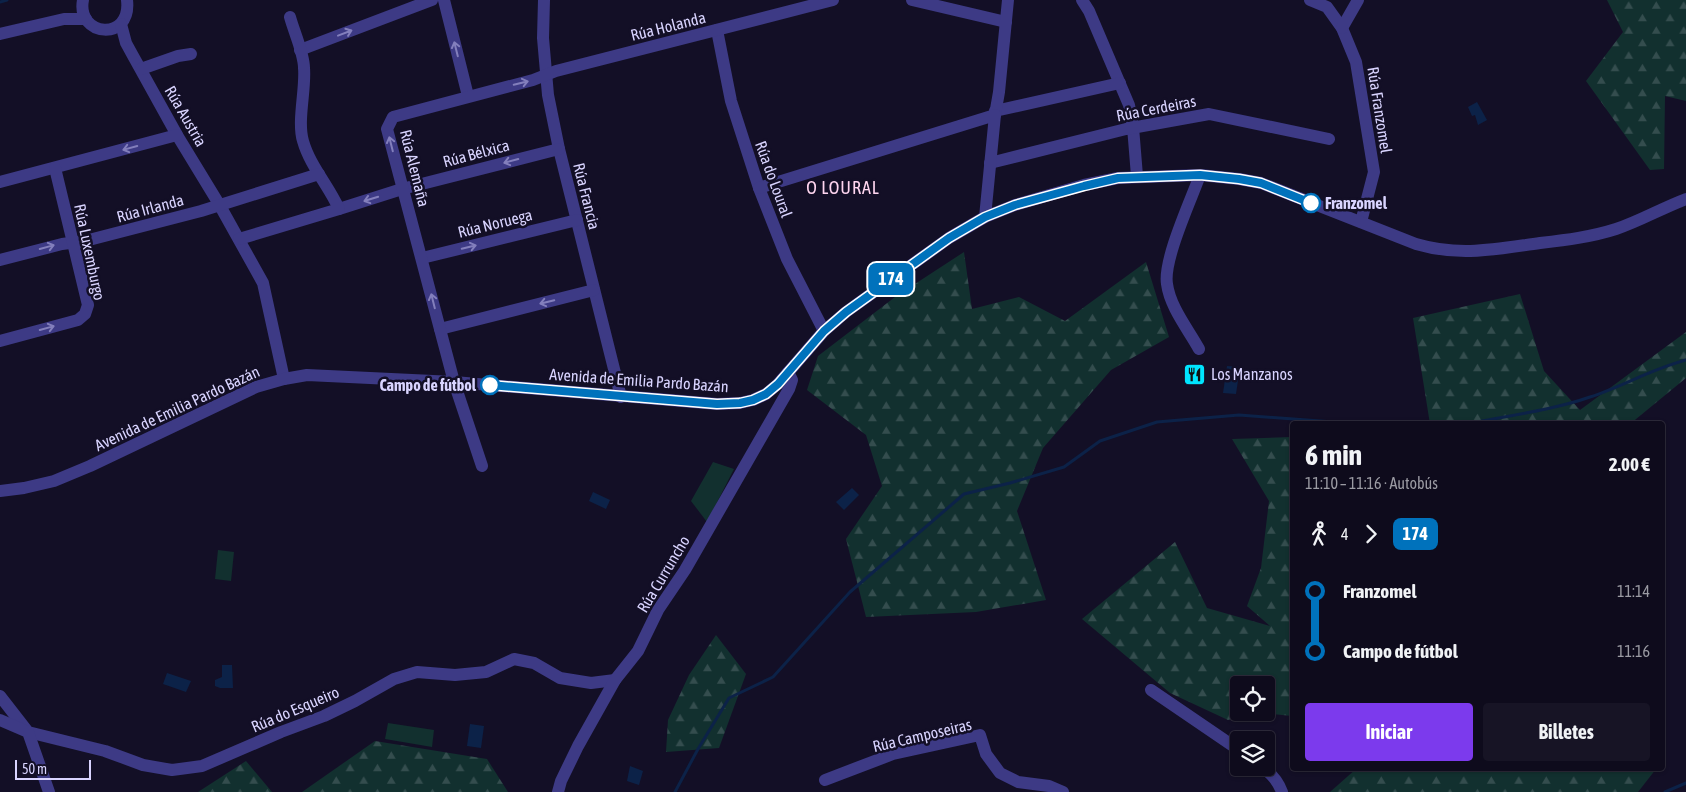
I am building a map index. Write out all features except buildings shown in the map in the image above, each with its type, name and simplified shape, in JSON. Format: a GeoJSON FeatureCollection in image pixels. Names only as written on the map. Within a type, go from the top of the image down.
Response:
{"type":"FeatureCollection","features":[{"type":"Feature","properties":{"kind":"street"},"geometry":{"type":"LineString","coordinates":[[300,50],[432,0]]}},
{"type":"Feature","properties":{"kind":"street"},"geometry":{"type":"LineString","coordinates":[[444,0],[468,96]]}},
{"type":"Feature","properties":{"kind":"street","name":"Rúa Francia"},"geometry":{"type":"LineString","coordinates":[[544,0],[543,38],[548,95],[576,220],[621,397]]}},
{"type":"Feature","properties":{"kind":"street","name":"Rúa Holanda"},"geometry":{"type":"LineString","coordinates":[[546,75],[830,0]]}},
{"type":"Feature","properties":{"kind":"street"},"geometry":{"type":"LineString","coordinates":[[912,0],[1006,22]]}},
{"type":"Feature","properties":{"kind":"street"},"geometry":{"type":"LineString","coordinates":[[985,217],[1008,0]]}},
{"type":"Feature","properties":{"kind":"street"},"geometry":{"type":"LineString","coordinates":[[1082,0],[1089,11],[1129,105],[1133,127],[1137,176]]}},
{"type":"Feature","properties":{"kind":"street","name":"Rúa Franzomel"},"geometry":{"type":"LineString","coordinates":[[1310,0],[1327,7],[1342,28],[1356,62],[1374,172],[1361,222]]}},
{"type":"Feature","properties":{"kind":"street"},"geometry":{"type":"LineString","coordinates":[[0,34],[64,19],[84,9],[94,27],[104,30],[116,26],[127,16],[131,2]]}},
{"type":"Feature","properties":{"kind":"street"},"geometry":{"type":"LineString","coordinates":[[1342,28],[1356,4]]}},
{"type":"Feature","properties":{"kind":"street"},"geometry":{"type":"LineString","coordinates":[[290,17],[304,67],[303,140],[319,174],[334,197],[339,209]]}},
{"type":"Feature","properties":{"kind":"street","name":"Rúa Austria"},"geometry":{"type":"LineString","coordinates":[[116,26],[177,136],[219,204],[263,283],[284,379]]}},
{"type":"Feature","properties":{"kind":"street","name":"Rúa do Loural"},"geometry":{"type":"LineString","coordinates":[[717,30],[731,101],[759,188],[786,259],[824,331]]}},
{"type":"Feature","properties":{"kind":"street"},"geometry":{"type":"LineString","coordinates":[[141,69],[178,56],[191,54]]}},
{"type":"Feature","properties":{"kind":"street","name":"Rúa Alemaña"},"geometry":{"type":"LineString","coordinates":[[482,466],[454,382],[387,129],[393,117],[534,80],[546,75]]}},
{"type":"Feature","properties":{"kind":"street"},"geometry":{"type":"LineString","coordinates":[[759,188],[995,113],[1120,83]]}},
{"type":"Feature","properties":{"kind":"street"},"geometry":{"type":"LineString","coordinates":[[999,92],[1006,98],[1023,105]]}},
{"type":"Feature","properties":{"kind":"street","name":"Rúa Cerdeiras"},"geometry":{"type":"LineString","coordinates":[[990,163],[1133,127],[1209,114],[1329,139]]}},
{"type":"Feature","properties":{"kind":"street"},"geometry":{"type":"LineString","coordinates":[[0,182],[177,136]]}},
{"type":"Feature","properties":{"kind":"street","name":"Rúa Bélxica"},"geometry":{"type":"LineString","coordinates":[[239,239],[402,189],[559,149]]}},
{"type":"Feature","properties":{"kind":"street","name":"Rúa Luxemburgo"},"geometry":{"type":"LineString","coordinates":[[0,341],[78,320],[85,314],[88,305],[55,168]]}},
{"type":"Feature","properties":{"kind":"street","name":"Rúa Irlanda"},"geometry":{"type":"LineString","coordinates":[[0,260],[201,211],[319,174]]}},
{"type":"Feature","properties":{"kind":"street"},"geometry":{"type":"LineString","coordinates":[[1199,349],[1170,297],[1166,283],[1168,263],[1200,175]]}},
{"type":"Feature","properties":{"kind":"street","name":"Avenida de Emilia Pardo Bazán"},"geometry":{"type":"LineString","coordinates":[[0,491],[54,481],[90,466],[256,387],[308,375],[454,382],[717,404],[740,403],[753,400],[766,394],[778,384],[824,331],[846,312],[941,244],[985,217],[1015,205],[1118,178],[1200,175],[1261,183],[1434,249],[1455,252],[1474,252],[1587,237],[1615,230],[1686,199]]}},
{"type":"Feature","properties":{"kind":"street","name":"Rúa Noruega"},"geometry":{"type":"LineString","coordinates":[[422,258],[576,220]]}},
{"type":"Feature","properties":{"kind":"street"},"geometry":{"type":"LineString","coordinates":[[440,329],[594,290]]}},
{"type":"Feature","properties":{"kind":"street","name":"Rúa Curruncho"},"geometry":{"type":"LineString","coordinates":[[558,792],[561,781],[574,755],[615,680],[638,651],[658,610],[685,570],[790,389],[792,380],[788,372]]}},
{"type":"Feature","properties":{"kind":"street","name":"Rúa do Esqueiro"},"geometry":{"type":"LineString","coordinates":[[0,720],[28,732],[105,751],[143,765],[172,770],[202,766],[281,732],[324,716],[394,679],[418,672],[455,675],[486,672],[514,659],[534,663],[560,678],[590,683],[615,680]]}},
{"type":"Feature","properties":{"kind":"street"},"geometry":{"type":"LineString","coordinates":[[1151,690],[1230,744]]}},
{"type":"Feature","properties":{"kind":"street"},"geometry":{"type":"LineString","coordinates":[[0,696],[28,732],[49,792]]}},
{"type":"Feature","properties":{"kind":"street","name":"Rúa Camposeiras"},"geometry":{"type":"LineString","coordinates":[[826,780],[893,754],[980,735],[986,754],[1000,773],[1018,782],[1049,786],[1064,792]]}},
{"type":"Feature","properties":{"kind":"street"},"geometry":{"type":"LineString","coordinates":[[1271,776],[1279,784],[1282,792]]}},
{"type":"Feature","properties":{"kind":"green space"},"geometry":{"type":"Polygon","coordinates":[[[1607,0],[1686,0],[1686,101],[1665,96],[1664,169],[1650,170],[1586,81],[1623,32],[1607,0]]]}},
{"type":"Feature","properties":{"kind":"green space"},"geometry":{"type":"Polygon","coordinates":[[[964,252],[972,309],[1019,297],[1065,321],[1146,262],[1169,337],[1111,370],[1043,448],[1017,511],[1046,600],[976,612],[866,617],[846,539],[882,486],[866,435],[807,390],[818,356],[895,297],[964,252]]]}},
{"type":"Feature","properties":{"kind":"green space"},"geometry":{"type":"Polygon","coordinates":[[[1520,294],[1544,371],[1580,410],[1686,332],[1686,378],[1634,421],[1430,421],[1413,318],[1520,294]]]}},
{"type":"Feature","properties":{"kind":"green space"},"geometry":{"type":"Polygon","coordinates":[[[1290,437],[1290,716],[1275,714],[1275,676],[1230,676],[1230,719],[1228,720],[1170,693],[1082,619],[1175,542],[1207,608],[1270,626],[1247,606],[1261,568],[1269,501],[1232,439],[1290,437]]]}},
{"type":"Feature","properties":{"kind":"green space"},"geometry":{"type":"Polygon","coordinates":[[[713,462],[734,469],[707,522],[691,501],[713,462]]]}},
{"type":"Feature","properties":{"kind":"green space"},"geometry":{"type":"Polygon","coordinates":[[[218,550],[234,552],[231,581],[215,579],[218,550]]]}},
{"type":"Feature","properties":{"kind":"green space"},"geometry":{"type":"Polygon","coordinates":[[[716,635],[746,674],[719,748],[666,752],[668,720],[689,675],[716,635]]]}},
{"type":"Feature","properties":{"kind":"green space"},"geometry":{"type":"Polygon","coordinates":[[[388,723],[434,730],[432,747],[385,739],[388,723]]]}},
{"type":"Feature","properties":{"kind":"green space"},"geometry":{"type":"Polygon","coordinates":[[[375,741],[487,759],[508,792],[302,792],[375,741]]]}},
{"type":"Feature","properties":{"kind":"green space"},"geometry":{"type":"Polygon","coordinates":[[[246,761],[272,792],[198,792],[246,761]]]}},
{"type":"Feature","properties":{"kind":"green space"},"geometry":{"type":"Polygon","coordinates":[[[1354,771],[1654,771],[1638,792],[1330,792],[1354,771]]]}},
{"type":"Feature","properties":{"kind":"water"},"geometry":{"type":"Polygon","coordinates":[[[1477,102],[1487,120],[1478,125],[1475,115],[1472,116],[1468,107],[1477,102]]]}},
{"type":"Feature","properties":{"kind":"water"},"geometry":{"type":"Polygon","coordinates":[[[1227,366],[1240,367],[1236,394],[1223,393],[1227,366]]]}},
{"type":"Feature","properties":{"kind":"water"},"geometry":{"type":"Polygon","coordinates":[[[852,488],[859,495],[844,510],[836,502],[852,488]]]}},
{"type":"Feature","properties":{"kind":"water"},"geometry":{"type":"Polygon","coordinates":[[[593,492],[610,500],[606,509],[589,501],[593,492]]]}},
{"type":"Feature","properties":{"kind":"water"},"geometry":{"type":"Polygon","coordinates":[[[222,665],[232,665],[233,688],[215,686],[215,680],[222,677],[222,665]]]}},
{"type":"Feature","properties":{"kind":"water"},"geometry":{"type":"Polygon","coordinates":[[[167,673],[191,681],[186,692],[163,684],[167,673]]]}},
{"type":"Feature","properties":{"kind":"water"},"geometry":{"type":"Polygon","coordinates":[[[470,724],[484,726],[481,748],[467,746],[470,724]]]}},
{"type":"Feature","properties":{"kind":"water"},"geometry":{"type":"Polygon","coordinates":[[[630,766],[643,771],[639,785],[627,781],[630,766]]]}},
{"type":"Feature","properties":{"kind":"waterway"},"geometry":{"type":"LineString","coordinates":[[0,2],[7,0]]}},
{"type":"Feature","properties":{"kind":"waterway"},"geometry":{"type":"LineString","coordinates":[[1483,421],[1576,402],[1686,360]]}},
{"type":"Feature","properties":{"kind":"waterway"},"geometry":{"type":"LineString","coordinates":[[675,792],[729,698],[773,677],[850,592],[964,494],[1064,467],[1100,441],[1157,422],[1239,415],[1320,421]]}},
{"type":"Feature","properties":{"kind":"waterway"},"geometry":{"type":"LineString","coordinates":[[1665,792],[1686,783]]}},
{"type":"Feature","properties":{"kind":"bus line","name":"174"},"geometry":{"type":"LineString","coordinates":[[490,385],[717,404],[740,403],[766,394],[778,384],[824,331],[846,312],[949,238],[985,217],[1015,205],[1118,178],[1200,175],[1261,183],[1311,203]]}},
{"type":"Feature","properties":{"kind":"place","name":"Franzomel"},"geometry":{"type":"Point","coordinates":[1311,203]}},
{"type":"Feature","properties":{"kind":"place","name":"Los Manzanos"},"geometry":{"type":"Point","coordinates":[1195,374]}},
{"type":"Feature","properties":{"kind":"place","name":"Campo de fútbol"},"geometry":{"type":"Point","coordinates":[490,385]}},
{"type":"Feature","properties":{"kind":"district","name":"O LOURAL"},"geometry":{"type":"Point","coordinates":[843,188]}}]}
